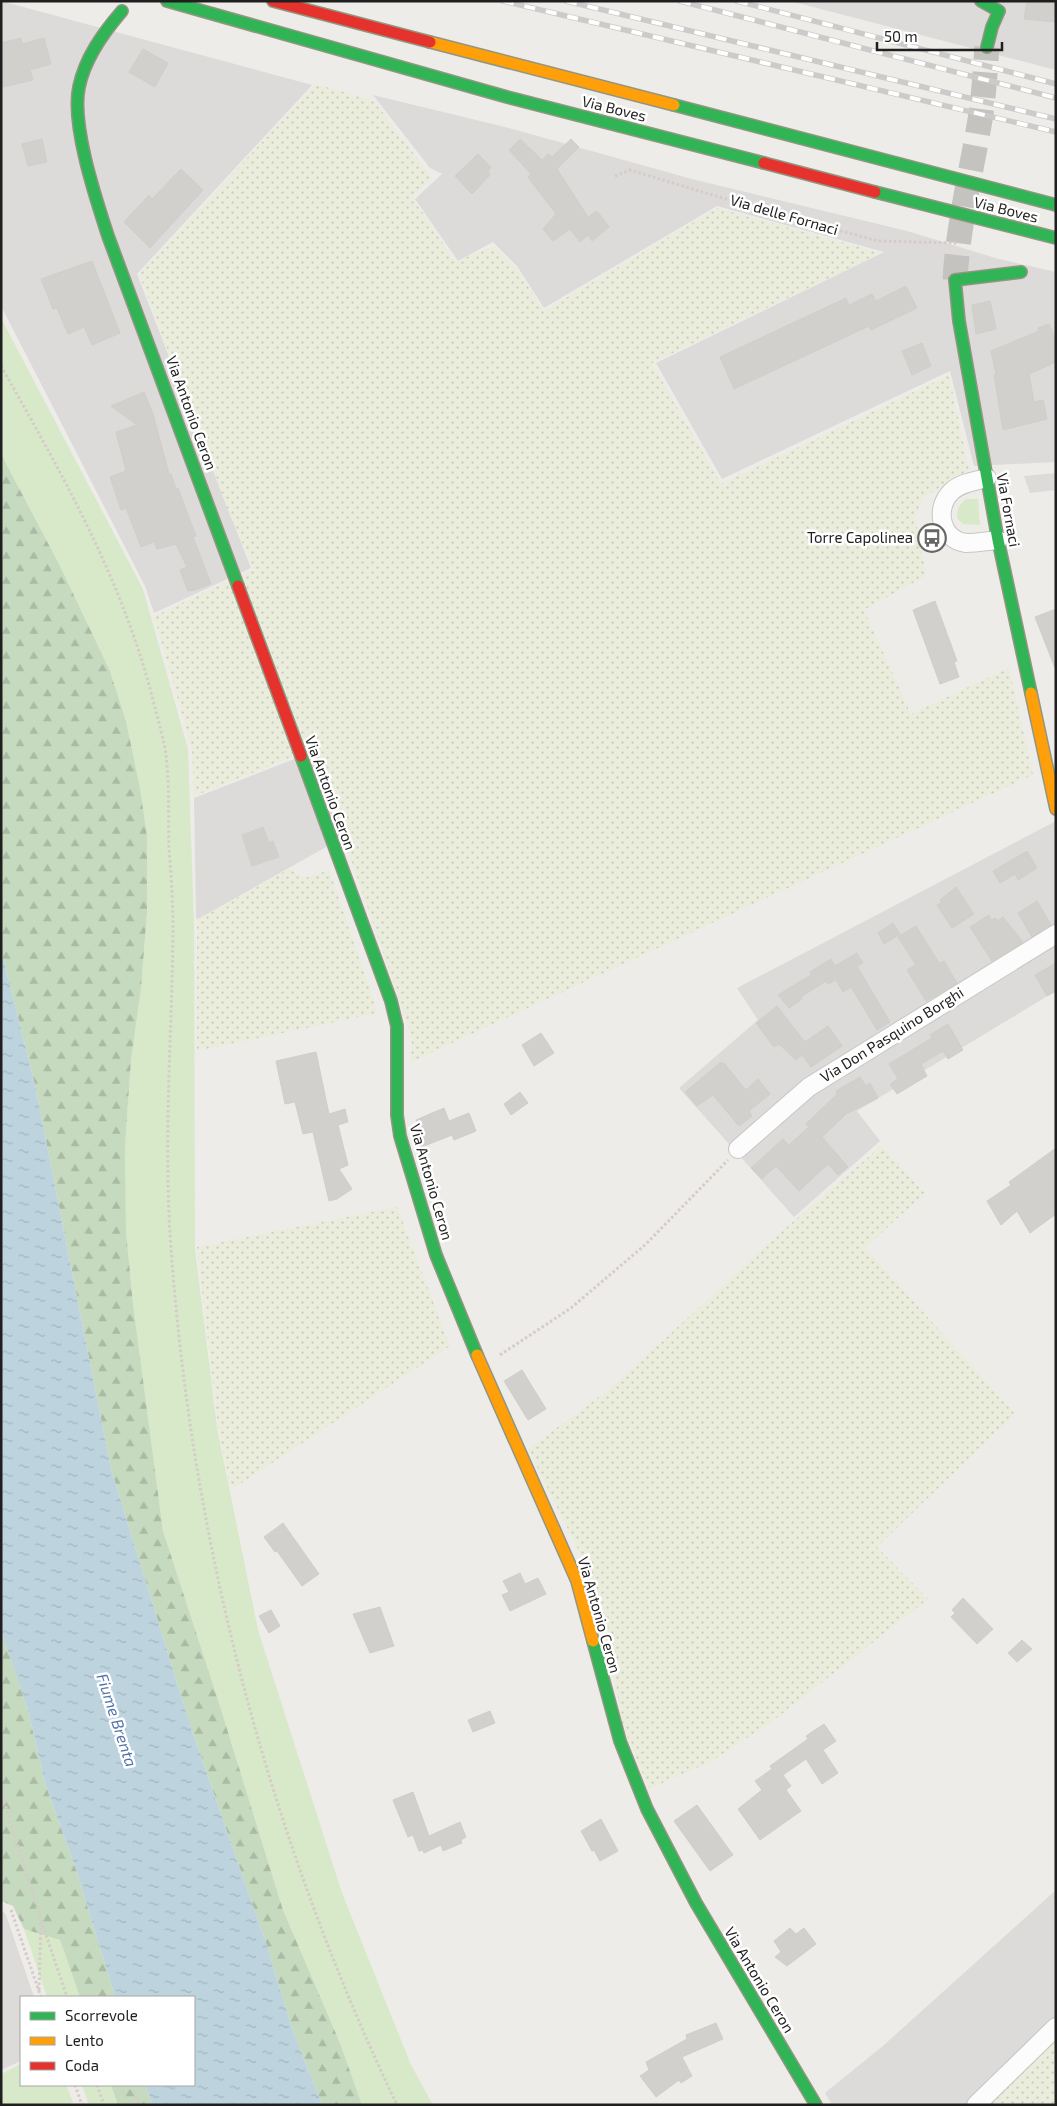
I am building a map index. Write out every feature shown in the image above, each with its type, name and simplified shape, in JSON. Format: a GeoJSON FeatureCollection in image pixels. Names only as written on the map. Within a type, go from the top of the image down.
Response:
{"type":"FeatureCollection","features":[{"type":"Feature","properties":{"kind":"main road","name":"Via Boves"},"geometry":{"type":"LineString","coordinates":[[167,1],[507,97],[1056,238]]}},
{"type":"Feature","properties":{"kind":"main road","name":"Via Boves"},"geometry":{"type":"LineString","coordinates":[[273,1],[1056,205]]}},
{"type":"Feature","properties":{"kind":"main road"},"geometry":{"type":"LineString","coordinates":[[982,1],[1002,6],[992,27],[987,47]]}},
{"type":"Feature","properties":{"kind":"main road","name":"Via Antonio Ceron"},"geometry":{"type":"LineString","coordinates":[[122,11],[97,44],[78,87],[77,106],[86,160],[126,288],[148,340],[391,1002],[397,1026],[396,1093],[400,1136],[436,1255],[482,1366],[577,1581],[620,1741],[647,1809],[692,1896],[816,2105]]}},
{"type":"Feature","properties":{"kind":"main road","name":"Via Fornaci"},"geometry":{"type":"LineString","coordinates":[[1021,272],[954,280],[959,322],[998,540],[1056,809]]}},
{"type":"Feature","properties":{"kind":"street"},"geometry":{"type":"LineString","coordinates":[[987,478],[962,485],[951,492],[941,506],[941,519],[945,530],[952,537],[965,543],[998,540]]}},
{"type":"Feature","properties":{"kind":"street","name":"Via Don Pasquino Borghi"},"geometry":{"type":"LineString","coordinates":[[738,1149],[809,1087],[1056,934]]}},
{"type":"Feature","properties":{"kind":"street"},"geometry":{"type":"LineString","coordinates":[[976,2105],[1056,2027]]}},
{"type":"Feature","properties":{"kind":"path","name":"Via delle Fornaci"},"geometry":{"type":"LineString","coordinates":[[615,176],[630,170],[742,204],[878,241],[958,243]]}},
{"type":"Feature","properties":{"kind":"path"},"geometry":{"type":"LineString","coordinates":[[1,366],[79,506],[120,595],[146,672],[165,750],[173,926],[168,1163],[170,1246],[190,1425],[208,1534],[232,1642],[268,1772],[312,1903],[346,1989],[397,2105]]}},
{"type":"Feature","properties":{"kind":"path"},"geometry":{"type":"LineString","coordinates":[[482,1366],[571,1308],[646,1244],[738,1149]]}},
{"type":"Feature","properties":{"kind":"path"},"geometry":{"type":"LineString","coordinates":[[1,1792],[67,1996]]}},
{"type":"Feature","properties":{"kind":"path"},"geometry":{"type":"LineString","coordinates":[[10,1910],[41,1996]]}},
{"type":"Feature","properties":{"kind":"path"},"geometry":{"type":"LineString","coordinates":[[39,1992],[41,1920]]}},
{"type":"Feature","properties":{"kind":"path"},"geometry":{"type":"LineString","coordinates":[[75,2086],[82,2105]]}},
{"type":"Feature","properties":{"kind":"path"},"geometry":{"type":"LineString","coordinates":[[97,2086],[104,2105]]}},
{"type":"Feature","properties":{"kind":"path"},"geometry":{"type":"LineString","coordinates":[[134,2092],[139,2105]]}},
{"type":"Feature","properties":{"kind":"shaded area"},"geometry":{"type":"Polygon","coordinates":[[[1,1],[312,85],[137,274],[251,568],[154,613],[145,586],[1,306],[1,1]]]}},
{"type":"Feature","properties":{"kind":"shaded area"},"geometry":{"type":"Polygon","coordinates":[[[790,1],[1056,1],[1056,70],[790,1]]]}},
{"type":"Feature","properties":{"kind":"shaded area"},"geometry":{"type":"Polygon","coordinates":[[[373,95],[505,127],[692,179],[907,231],[999,259],[1056,272],[1056,462],[974,466],[950,371],[722,479],[656,363],[884,252],[717,206],[544,308],[517,266],[493,242],[458,261],[415,199],[442,174],[430,168],[373,95]]]}},
{"type":"Feature","properties":{"kind":"shaded area"},"geometry":{"type":"Polygon","coordinates":[[[1056,473],[1056,490],[1030,493],[1024,476],[1056,473]]]}},
{"type":"Feature","properties":{"kind":"shaded area"},"geometry":{"type":"Polygon","coordinates":[[[310,753],[342,838],[198,919],[196,918],[194,798],[310,753]]]}},
{"type":"Feature","properties":{"kind":"shaded area"},"geometry":{"type":"Polygon","coordinates":[[[1056,821],[1056,991],[857,1111],[880,1141],[794,1217],[679,1088],[758,1020],[737,988],[1056,821]]]}},
{"type":"Feature","properties":{"kind":"shaded area"},"geometry":{"type":"Polygon","coordinates":[[[1056,1890],[1056,2035],[981,2105],[832,2105],[825,2093],[884,2045],[1056,1890]]]}},
{"type":"Feature","properties":{"kind":"shaded area"},"geometry":{"type":"Polygon","coordinates":[[[1,1909],[6,1915],[34,1996],[20,1996],[20,2061],[1,2070],[1,1909]]]}},
{"type":"Feature","properties":{"kind":"green space"},"geometry":{"type":"Polygon","coordinates":[[[316,84],[374,101],[432,178],[412,196],[455,262],[494,246],[516,268],[544,311],[717,208],[881,253],[652,363],[721,484],[949,375],[969,470],[924,497],[915,515],[926,576],[864,610],[911,714],[1009,668],[1033,775],[411,1062],[412,1037],[344,839],[310,750],[194,796],[192,749],[154,616],[254,569],[229,513],[139,274],[316,84]]]}},
{"type":"Feature","properties":{"kind":"green space"},"geometry":{"type":"Polygon","coordinates":[[[1,318],[143,589],[188,749],[194,924],[195,1249],[217,1428],[258,1630],[342,1893],[411,2065],[433,2105],[362,2105],[340,2043],[283,1910],[163,1531],[133,1304],[126,1231],[125,1146],[131,1060],[141,989],[147,912],[147,836],[140,788],[126,721],[110,671],[59,564],[1,454],[1,318]]]}},
{"type":"Feature","properties":{"kind":"green space"},"geometry":{"type":"Polygon","coordinates":[[[1,454],[59,564],[110,671],[126,721],[140,788],[147,836],[147,912],[141,989],[131,1060],[125,1146],[126,1231],[133,1304],[163,1531],[283,1910],[340,2043],[362,2105],[322,2105],[293,2031],[265,1940],[191,1728],[111,1469],[35,1085],[1,950],[1,454]]]}},
{"type":"Feature","properties":{"kind":"green space"},"geometry":{"type":"Polygon","coordinates":[[[966,499],[978,499],[980,525],[963,524],[957,518],[959,507],[966,499]]]}},
{"type":"Feature","properties":{"kind":"green space"},"geometry":{"type":"Polygon","coordinates":[[[289,869],[305,878],[329,870],[378,1013],[197,1051],[197,920],[289,869]]]}},
{"type":"Feature","properties":{"kind":"green space"},"geometry":{"type":"Polygon","coordinates":[[[881,1146],[925,1193],[865,1248],[1015,1414],[877,1547],[928,1599],[773,1721],[712,1761],[649,1789],[622,1723],[608,1633],[580,1553],[528,1449],[611,1388],[788,1226],[881,1146]]]}},
{"type":"Feature","properties":{"kind":"green space"},"geometry":{"type":"Polygon","coordinates":[[[397,1207],[450,1346],[231,1490],[218,1427],[197,1247],[397,1207]]]}},
{"type":"Feature","properties":{"kind":"green space"},"geometry":{"type":"Polygon","coordinates":[[[1,1628],[29,1714],[45,1783],[77,1872],[115,1996],[80,1996],[60,1940],[24,1929],[13,1906],[1,1901],[1,1628]]]}},
{"type":"Feature","properties":{"kind":"green space"},"geometry":{"type":"Polygon","coordinates":[[[24,1929],[60,1940],[80,1996],[47,1996],[24,1929]]]}},
{"type":"Feature","properties":{"kind":"green space"},"geometry":{"type":"Polygon","coordinates":[[[1056,2038],[1056,2105],[985,2105],[1056,2038]]]}},
{"type":"Feature","properties":{"kind":"green space"},"geometry":{"type":"Polygon","coordinates":[[[20,2064],[20,2086],[66,2086],[73,2102],[67,2105],[1,2105],[1,2074],[20,2064]]]}},
{"type":"Feature","properties":{"kind":"green space"},"geometry":{"type":"Polygon","coordinates":[[[82,2086],[111,2086],[118,2105],[89,2105],[82,2086]]]}},
{"type":"Feature","properties":{"kind":"green space"},"geometry":{"type":"Polygon","coordinates":[[[111,2086],[145,2086],[153,2105],[118,2105],[111,2086]]]}},
{"type":"Feature","properties":{"kind":"water","name":"Fiume Brenta"},"geometry":{"type":"Polygon","coordinates":[[[1,950],[35,1085],[111,1469],[191,1728],[265,1940],[293,2031],[322,2105],[153,2105],[145,2086],[195,2086],[195,1996],[115,1996],[77,1872],[45,1783],[29,1714],[1,1628],[1,950]]]}},
{"type":"Feature","properties":{"kind":"building"},"geometry":{"type":"Polygon","coordinates":[[[1027,1],[1056,1],[1056,22],[1024,19],[1027,1]]]}},
{"type":"Feature","properties":{"kind":"building"},"geometry":{"type":"Polygon","coordinates":[[[21,38],[22,44],[44,38],[51,64],[30,70],[33,80],[3,87],[1,80],[1,43],[21,38]]]}},
{"type":"Feature","properties":{"kind":"building"},"geometry":{"type":"Polygon","coordinates":[[[143,49],[168,63],[155,87],[129,72],[143,49]]]}},
{"type":"Feature","properties":{"kind":"building"},"geometry":{"type":"Polygon","coordinates":[[[42,139],[47,162],[28,166],[22,144],[42,139]]]}},
{"type":"Feature","properties":{"kind":"building"},"geometry":{"type":"Polygon","coordinates":[[[520,139],[542,160],[548,154],[552,157],[571,139],[579,147],[557,169],[588,217],[597,211],[609,227],[592,241],[588,235],[580,242],[570,229],[553,241],[543,229],[556,214],[528,177],[531,174],[509,150],[520,139]]]}},
{"type":"Feature","properties":{"kind":"building"},"geometry":{"type":"Polygon","coordinates":[[[478,154],[491,167],[488,171],[490,175],[472,194],[455,176],[478,154]]]}},
{"type":"Feature","properties":{"kind":"building"},"geometry":{"type":"Polygon","coordinates":[[[181,169],[203,190],[150,248],[124,222],[149,195],[152,199],[181,169]]]}},
{"type":"Feature","properties":{"kind":"building"},"geometry":{"type":"Polygon","coordinates":[[[92,261],[120,333],[92,345],[84,327],[68,334],[57,308],[53,309],[41,279],[92,261]]]}},
{"type":"Feature","properties":{"kind":"building"},"geometry":{"type":"Polygon","coordinates":[[[906,286],[917,308],[871,330],[869,326],[734,389],[720,357],[846,298],[849,305],[872,294],[876,301],[906,286]]]}},
{"type":"Feature","properties":{"kind":"building"},"geometry":{"type":"Polygon","coordinates":[[[990,301],[996,329],[976,334],[972,305],[990,301]]]}},
{"type":"Feature","properties":{"kind":"building"},"geometry":{"type":"Polygon","coordinates":[[[1049,324],[1056,340],[1056,362],[1029,374],[1034,402],[1043,400],[1047,419],[1003,430],[991,351],[1039,331],[1038,328],[1049,324]]]}},
{"type":"Feature","properties":{"kind":"building"},"geometry":{"type":"Polygon","coordinates":[[[922,343],[931,366],[912,375],[902,351],[922,343]]]}},
{"type":"Feature","properties":{"kind":"building"},"geometry":{"type":"Polygon","coordinates":[[[144,392],[153,414],[169,474],[171,474],[176,489],[178,488],[196,536],[193,537],[211,584],[195,590],[188,591],[180,570],[187,567],[176,544],[157,549],[154,542],[141,547],[126,508],[121,510],[110,477],[126,471],[116,432],[137,425],[111,406],[144,392]]]}},
{"type":"Feature","properties":{"kind":"building"},"geometry":{"type":"Polygon","coordinates":[[[935,601],[957,661],[954,662],[959,677],[940,684],[913,610],[935,601]]]}},
{"type":"Feature","properties":{"kind":"building"},"geometry":{"type":"Polygon","coordinates":[[[1056,609],[1056,668],[1055,668],[1035,617],[1056,609]]]}},
{"type":"Feature","properties":{"kind":"building"},"geometry":{"type":"Polygon","coordinates":[[[263,827],[269,843],[273,841],[279,857],[252,866],[242,835],[263,827]]]}},
{"type":"Feature","properties":{"kind":"building"},"geometry":{"type":"Polygon","coordinates":[[[1027,851],[1037,868],[1018,880],[1015,874],[1000,883],[993,871],[1027,851]]]}},
{"type":"Feature","properties":{"kind":"building"},"geometry":{"type":"Polygon","coordinates":[[[956,887],[974,914],[952,928],[937,905],[942,902],[940,900],[956,887]]]}},
{"type":"Feature","properties":{"kind":"building"},"geometry":{"type":"Polygon","coordinates":[[[1037,901],[1051,925],[1032,937],[1018,913],[1037,901]]]}},
{"type":"Feature","properties":{"kind":"building"},"geometry":{"type":"Polygon","coordinates":[[[989,915],[991,920],[996,918],[998,921],[1003,917],[1023,942],[992,961],[970,927],[989,915]]]}},
{"type":"Feature","properties":{"kind":"building"},"geometry":{"type":"Polygon","coordinates":[[[893,923],[900,934],[884,944],[878,933],[893,923]]]}},
{"type":"Feature","properties":{"kind":"building"},"geometry":{"type":"Polygon","coordinates":[[[916,926],[939,963],[944,961],[957,983],[926,1001],[907,970],[916,965],[898,937],[916,926]]]}},
{"type":"Feature","properties":{"kind":"building"},"geometry":{"type":"Polygon","coordinates":[[[857,953],[863,963],[857,966],[890,1022],[877,1030],[851,987],[843,992],[836,980],[828,984],[826,981],[801,997],[802,999],[789,1008],[778,995],[811,975],[810,972],[831,959],[835,966],[857,953]]]}},
{"type":"Feature","properties":{"kind":"building"},"geometry":{"type":"Polygon","coordinates":[[[1056,963],[1056,991],[1047,996],[1035,975],[1056,963]]]}},
{"type":"Feature","properties":{"kind":"building"},"geometry":{"type":"Polygon","coordinates":[[[777,1006],[805,1042],[828,1026],[842,1046],[811,1067],[802,1055],[796,1060],[779,1044],[774,1047],[756,1023],[777,1006]]]}},
{"type":"Feature","properties":{"kind":"building"},"geometry":{"type":"Polygon","coordinates":[[[948,1024],[963,1050],[948,1059],[943,1051],[921,1064],[927,1076],[897,1094],[890,1084],[898,1079],[889,1064],[932,1038],[930,1035],[948,1024]]]}},
{"type":"Feature","properties":{"kind":"building"},"geometry":{"type":"Polygon","coordinates":[[[541,1033],[554,1053],[534,1066],[522,1045],[541,1033]]]}},
{"type":"Feature","properties":{"kind":"building"},"geometry":{"type":"Polygon","coordinates":[[[316,1052],[329,1114],[345,1109],[348,1122],[338,1125],[348,1165],[339,1169],[352,1189],[337,1199],[329,1201],[313,1132],[303,1134],[295,1102],[285,1104],[276,1061],[316,1052]]]}},
{"type":"Feature","properties":{"kind":"building"},"geometry":{"type":"Polygon","coordinates":[[[721,1062],[724,1063],[746,1090],[758,1079],[770,1094],[749,1111],[752,1116],[739,1126],[713,1095],[697,1106],[685,1092],[721,1062]]]}},
{"type":"Feature","properties":{"kind":"building"},"geometry":{"type":"Polygon","coordinates":[[[860,1077],[866,1086],[870,1083],[878,1098],[846,1114],[822,1137],[848,1167],[838,1175],[828,1164],[799,1191],[776,1166],[762,1179],[751,1168],[783,1139],[789,1145],[809,1127],[806,1124],[837,1094],[836,1091],[860,1077]]]}},
{"type":"Feature","properties":{"kind":"building"},"geometry":{"type":"Polygon","coordinates":[[[520,1092],[528,1103],[511,1115],[504,1104],[520,1092]]]}},
{"type":"Feature","properties":{"kind":"building"},"geometry":{"type":"Polygon","coordinates":[[[444,1108],[449,1121],[469,1113],[476,1131],[454,1140],[452,1135],[419,1148],[413,1126],[418,1124],[416,1120],[444,1108]]]}},
{"type":"Feature","properties":{"kind":"building"},"geometry":{"type":"Polygon","coordinates":[[[1056,1148],[1056,1214],[1030,1233],[1017,1211],[1001,1225],[987,1201],[1011,1185],[1009,1182],[1056,1148]]]}},
{"type":"Feature","properties":{"kind":"building"},"geometry":{"type":"Polygon","coordinates":[[[522,1370],[546,1409],[528,1420],[504,1381],[522,1370]]]}},
{"type":"Feature","properties":{"kind":"building"},"geometry":{"type":"Polygon","coordinates":[[[283,1523],[319,1574],[302,1586],[277,1551],[275,1552],[264,1537],[283,1523]]]}},
{"type":"Feature","properties":{"kind":"building"},"geometry":{"type":"Polygon","coordinates":[[[520,1573],[525,1584],[538,1578],[546,1594],[510,1611],[502,1595],[509,1592],[503,1581],[520,1573]]]}},
{"type":"Feature","properties":{"kind":"building"},"geometry":{"type":"Polygon","coordinates":[[[963,1598],[993,1629],[977,1644],[951,1617],[955,1613],[952,1610],[963,1598]]]}},
{"type":"Feature","properties":{"kind":"building"},"geometry":{"type":"Polygon","coordinates":[[[380,1607],[394,1646],[370,1653],[353,1614],[380,1607]]]}},
{"type":"Feature","properties":{"kind":"building"},"geometry":{"type":"Polygon","coordinates":[[[271,1610],[280,1626],[269,1633],[259,1616],[271,1610]]]}},
{"type":"Feature","properties":{"kind":"building"},"geometry":{"type":"Polygon","coordinates":[[[1022,1640],[1032,1649],[1017,1662],[1008,1653],[1022,1640]]]}},
{"type":"Feature","properties":{"kind":"building"},"geometry":{"type":"Polygon","coordinates":[[[490,1711],[495,1723],[473,1732],[468,1720],[490,1711]]]}},
{"type":"Feature","properties":{"kind":"building"},"geometry":{"type":"Polygon","coordinates":[[[824,1724],[836,1741],[823,1750],[838,1773],[822,1784],[806,1759],[783,1775],[791,1786],[786,1790],[801,1811],[760,1840],[738,1809],[762,1790],[755,1781],[772,1769],[770,1766],[808,1739],[806,1736],[824,1724]]]}},
{"type":"Feature","properties":{"kind":"building"},"geometry":{"type":"Polygon","coordinates":[[[413,1792],[429,1836],[460,1822],[466,1837],[461,1840],[462,1843],[443,1851],[441,1845],[424,1853],[423,1850],[419,1851],[413,1835],[408,1837],[393,1800],[413,1792]]]}},
{"type":"Feature","properties":{"kind":"building"},"geometry":{"type":"Polygon","coordinates":[[[697,1805],[733,1855],[710,1871],[674,1821],[697,1805]]]}},
{"type":"Feature","properties":{"kind":"building"},"geometry":{"type":"Polygon","coordinates":[[[601,1819],[618,1851],[600,1861],[581,1831],[601,1819]]]}},
{"type":"Feature","properties":{"kind":"building"},"geometry":{"type":"Polygon","coordinates":[[[790,1928],[796,1934],[804,1928],[816,1944],[787,1966],[775,1957],[781,1952],[774,1941],[790,1928]]]}},
{"type":"Feature","properties":{"kind":"building"},"geometry":{"type":"Polygon","coordinates":[[[716,2023],[723,2039],[682,2057],[692,2076],[681,2083],[679,2080],[656,2097],[640,2076],[649,2070],[646,2062],[687,2039],[686,2035],[716,2023]]]}},
{"type":"Feature","properties":{"kind":"tunnel"},"geometry":{"type":"LineString","coordinates":[[955,280],[962,220],[981,111],[987,47]]}},
{"type":"Feature","properties":{"kind":"railway"},"geometry":{"type":"LineString","coordinates":[[503,1],[1056,132]]}},
{"type":"Feature","properties":{"kind":"railway"},"geometry":{"type":"LineString","coordinates":[[566,1],[1056,119]]}},
{"type":"Feature","properties":{"kind":"railway"},"geometry":{"type":"LineString","coordinates":[[680,1],[1056,98]]}},
{"type":"Feature","properties":{"kind":"railway"},"geometry":{"type":"LineString","coordinates":[[737,1],[1056,84]]}},
{"type":"Feature","properties":{"kind":"traffic: fast"},"geometry":{"type":"LineString","coordinates":[[167,1],[507,97],[764,163]]}},
{"type":"Feature","properties":{"kind":"traffic: fast"},"geometry":{"type":"LineString","coordinates":[[981,1],[999,11],[992,27],[987,47]]}},
{"type":"Feature","properties":{"kind":"traffic: fast"},"geometry":{"type":"LineString","coordinates":[[122,11],[96,46],[82,76],[77,103],[81,141],[91,183],[108,236],[238,586]]}},
{"type":"Feature","properties":{"kind":"traffic: fast"},"geometry":{"type":"LineString","coordinates":[[674,105],[1056,205]]}},
{"type":"Feature","properties":{"kind":"traffic: fast"},"geometry":{"type":"LineString","coordinates":[[875,192],[1056,238]]}},
{"type":"Feature","properties":{"kind":"traffic: fast"},"geometry":{"type":"LineString","coordinates":[[1021,272],[955,280],[959,321],[998,540],[1031,693]]}},
{"type":"Feature","properties":{"kind":"traffic: fast"},"geometry":{"type":"LineString","coordinates":[[301,756],[391,1001],[397,1026],[397,1115],[400,1136],[436,1255],[477,1355]]}},
{"type":"Feature","properties":{"kind":"traffic: fast"},"geometry":{"type":"LineString","coordinates":[[593,1641],[620,1741],[647,1809],[696,1903],[816,2105]]}},
{"type":"Feature","properties":{"kind":"traffic: slow"},"geometry":{"type":"LineString","coordinates":[[430,42],[674,105]]}},
{"type":"Feature","properties":{"kind":"traffic: slow"},"geometry":{"type":"LineString","coordinates":[[1031,693],[1056,809]]}},
{"type":"Feature","properties":{"kind":"traffic: slow"},"geometry":{"type":"LineString","coordinates":[[477,1355],[577,1581],[593,1641]]}},
{"type":"Feature","properties":{"kind":"traffic: jam"},"geometry":{"type":"LineString","coordinates":[[273,1],[430,42]]}},
{"type":"Feature","properties":{"kind":"traffic: jam"},"geometry":{"type":"LineString","coordinates":[[764,163],[875,192]]}},
{"type":"Feature","properties":{"kind":"traffic: jam"},"geometry":{"type":"LineString","coordinates":[[238,586],[301,756]]}},
{"type":"Feature","properties":{"kind":"place","name":"Torre Capolinea"},"geometry":{"type":"Point","coordinates":[932,538]}}]}
